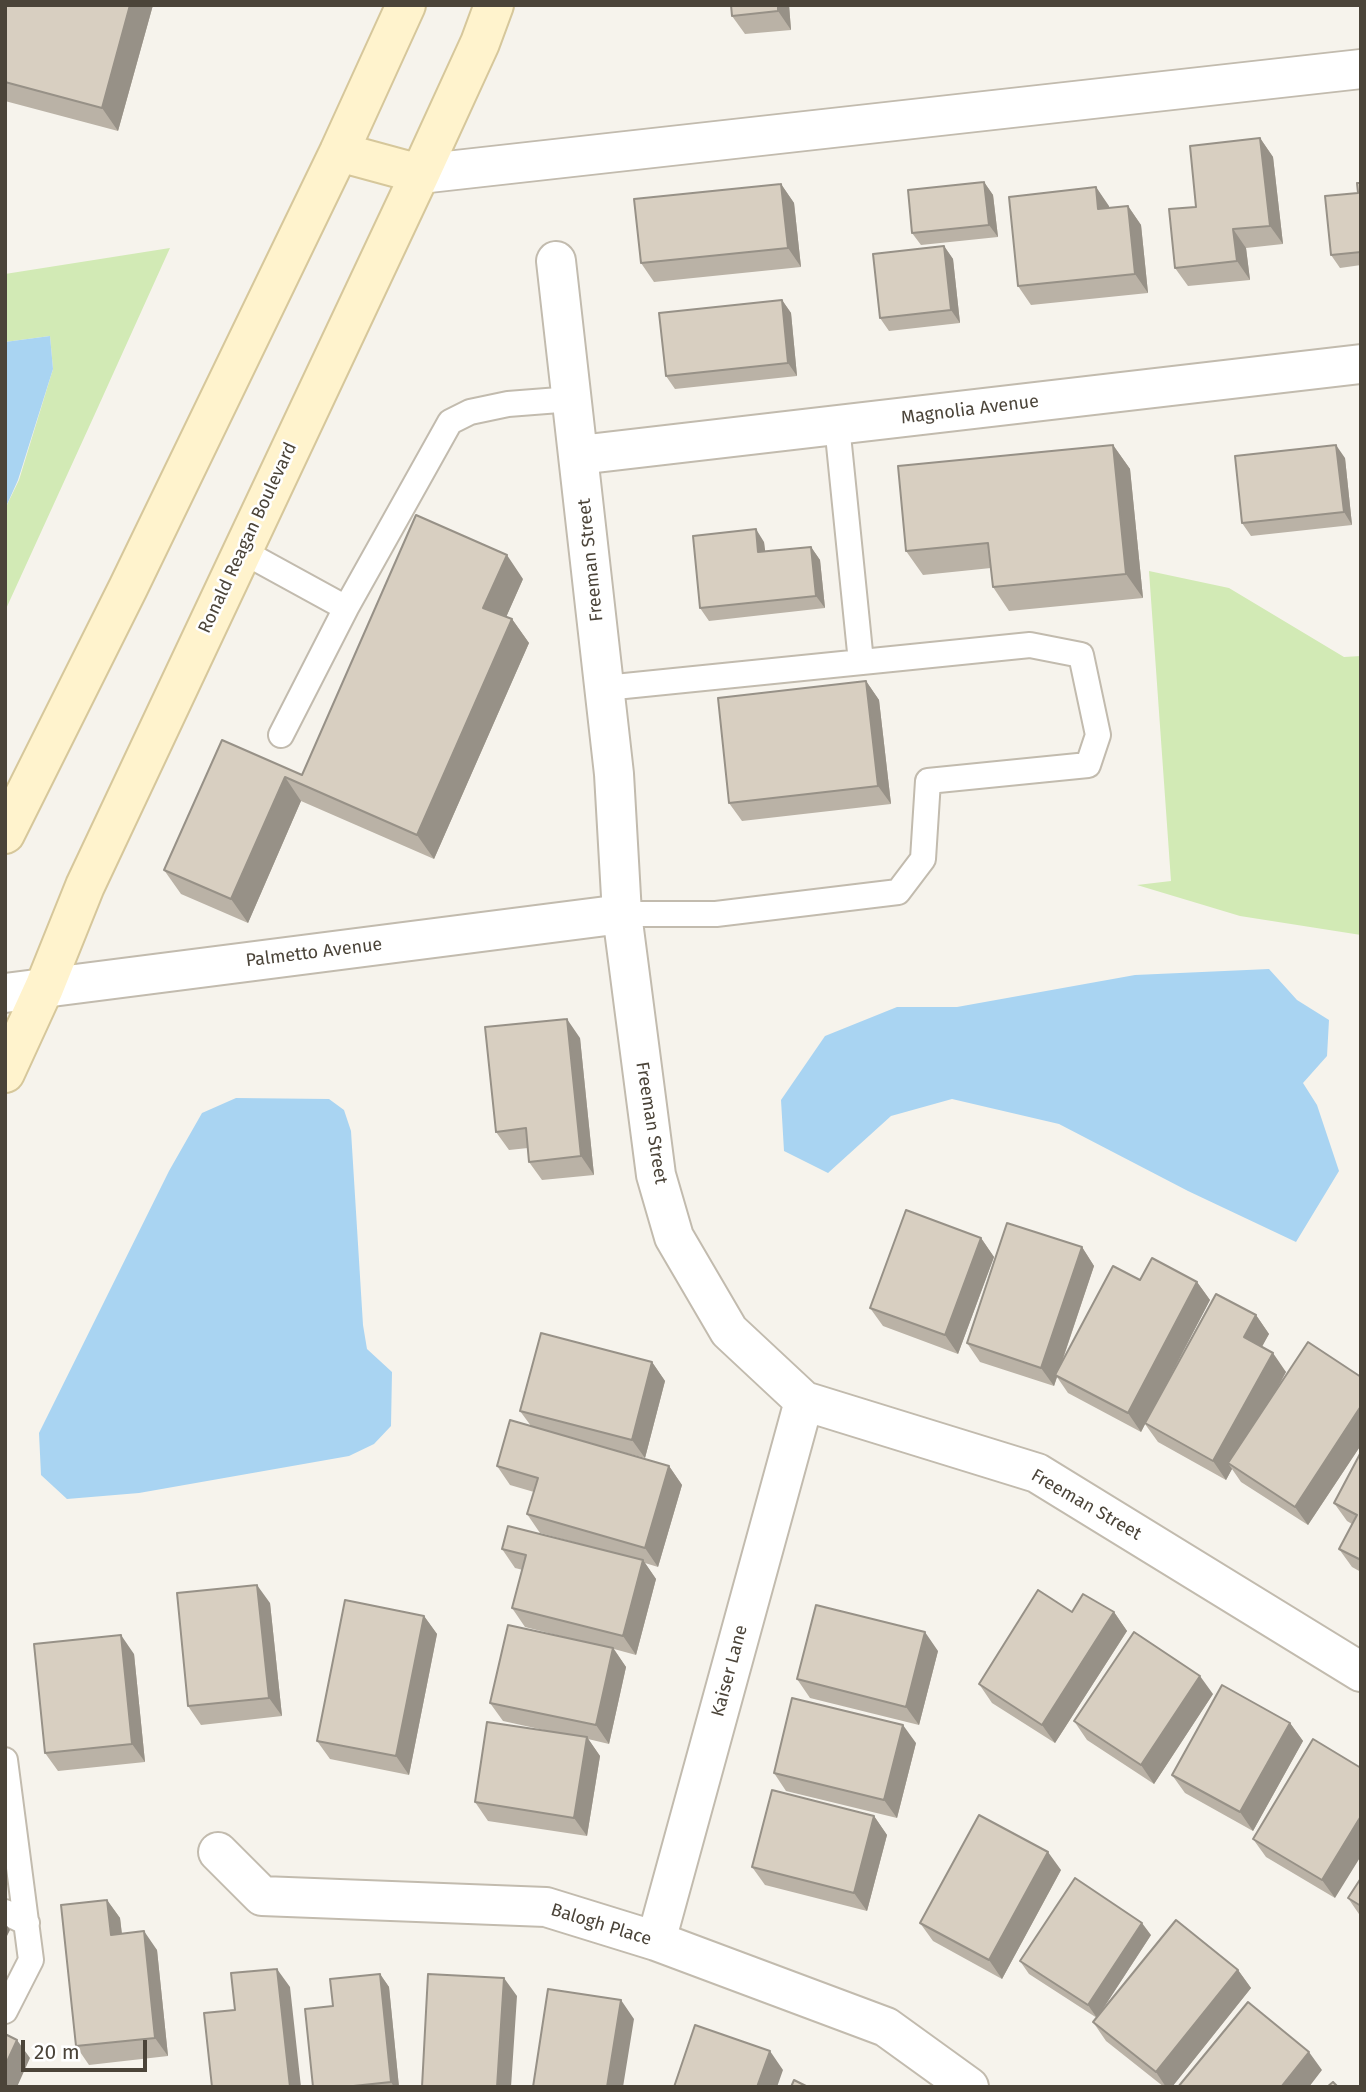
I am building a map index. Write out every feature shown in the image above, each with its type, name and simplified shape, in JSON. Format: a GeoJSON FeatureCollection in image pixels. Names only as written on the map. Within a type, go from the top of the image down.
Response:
{"type":"FeatureCollection","features":[{"type":"Feature","properties":{"kind":"main road"},"geometry":{"type":"LineString","coordinates":[[5,834],[86,674],[339,152],[406,5]]}},
{"type":"Feature","properties":{"kind":"main road","name":"Ronald Reagan Boulevard"},"geometry":{"type":"LineString","coordinates":[[5,1073],[44,988],[85,886],[420,174],[480,43],[494,5]]}},
{"type":"Feature","properties":{"kind":"main road"},"geometry":{"type":"LineString","coordinates":[[339,152],[420,174]]}},
{"type":"Feature","properties":{"kind":"street"},"geometry":{"type":"LineString","coordinates":[[420,174],[1361,69]]}},
{"type":"Feature","properties":{"kind":"street","name":"Freeman Street"},"geometry":{"type":"LineString","coordinates":[[556,261],[614,774],[622,914],[656,1175],[674,1237],[729,1331],[804,1401],[1037,1474],[1361,1672]]}},
{"type":"Feature","properties":{"kind":"street","name":"Magnolia Avenue"},"geometry":{"type":"LineString","coordinates":[[579,455],[1361,364]]}},
{"type":"Feature","properties":{"kind":"street","name":"Palmetto Avenue"},"geometry":{"type":"LineString","coordinates":[[5,993],[622,914]]}},
{"type":"Feature","properties":{"kind":"street","name":"Kaiser Lane"},"geometry":{"type":"LineString","coordinates":[[656,1941],[804,1401]]}},
{"type":"Feature","properties":{"kind":"street","name":"Balogh Place"},"geometry":{"type":"LineString","coordinates":[[218,1852],[262,1896],[546,1908],[656,1941],[886,2027],[969,2087]]}},
{"type":"Feature","properties":{"kind":"lane"},"geometry":{"type":"LineString","coordinates":[[281,735],[346,608],[450,422],[470,412],[508,404],[572,399]]}},
{"type":"Feature","properties":{"kind":"lane"},"geometry":{"type":"LineString","coordinates":[[837,425],[861,662]]}},
{"type":"Feature","properties":{"kind":"lane"},"geometry":{"type":"LineString","coordinates":[[242,551],[346,608]]}},
{"type":"Feature","properties":{"kind":"lane"},"geometry":{"type":"LineString","coordinates":[[605,688],[1030,645],[1081,655],[1098,735],[1088,765],[928,781],[923,859],[898,892],[716,914],[622,914]]}},
{"type":"Feature","properties":{"kind":"lane"},"geometry":{"type":"LineString","coordinates":[[5,1760],[16,1917],[30,1959],[5,2011]]}},
{"type":"Feature","properties":{"kind":"green space"},"geometry":{"type":"Polygon","coordinates":[[[170,248],[5,611],[5,509],[19,480],[53,369],[50,336],[5,342],[5,274],[170,248]]]}},
{"type":"Feature","properties":{"kind":"green space"},"geometry":{"type":"Polygon","coordinates":[[[1149,571],[1229,588],[1344,657],[1361,656],[1361,935],[1240,916],[1137,885],[1171,881],[1149,571]]]}},
{"type":"Feature","properties":{"kind":"water"},"geometry":{"type":"Polygon","coordinates":[[[50,336],[53,369],[18,480],[5,509],[5,342],[50,336]]]}},
{"type":"Feature","properties":{"kind":"water"},"geometry":{"type":"Polygon","coordinates":[[[1269,969],[1297,1000],[1329,1020],[1327,1056],[1303,1083],[1317,1105],[1339,1171],[1296,1242],[1188,1191],[1059,1124],[952,1099],[891,1116],[828,1173],[784,1151],[781,1100],[825,1036],[897,1007],[957,1007],[1135,975],[1269,969]]]}},
{"type":"Feature","properties":{"kind":"water"},"geometry":{"type":"Polygon","coordinates":[[[236,1098],[329,1099],[344,1110],[351,1131],[363,1325],[367,1349],[392,1372],[391,1426],[374,1444],[349,1456],[139,1493],[67,1499],[41,1475],[39,1433],[169,1171],[202,1113],[236,1098]]]}},
{"type":"Feature","properties":{"kind":"building"},"geometry":{"type":"Polygon","coordinates":[[[5,5],[130,5],[102,108],[5,82],[5,5]]]}},
{"type":"Feature","properties":{"kind":"building"},"geometry":{"type":"Polygon","coordinates":[[[731,5],[778,5],[778,11],[732,16],[731,5]]]}},
{"type":"Feature","properties":{"kind":"building"},"geometry":{"type":"Polygon","coordinates":[[[1260,138],[1270,226],[1233,229],[1237,261],[1175,268],[1169,209],[1196,207],[1190,146],[1260,138]]]}},
{"type":"Feature","properties":{"kind":"building"},"geometry":{"type":"Polygon","coordinates":[[[984,182],[989,225],[912,233],[908,190],[984,182]]]}},
{"type":"Feature","properties":{"kind":"building"},"geometry":{"type":"Polygon","coordinates":[[[1357,183],[1361,183],[1361,252],[1331,255],[1325,196],[1358,193],[1357,183]]]}},
{"type":"Feature","properties":{"kind":"building"},"geometry":{"type":"Polygon","coordinates":[[[781,184],[788,248],[641,263],[634,199],[781,184]]]}},
{"type":"Feature","properties":{"kind":"building"},"geometry":{"type":"Polygon","coordinates":[[[1096,187],[1098,209],[1128,206],[1135,274],[1018,286],[1009,197],[1096,187]]]}},
{"type":"Feature","properties":{"kind":"building"},"geometry":{"type":"Polygon","coordinates":[[[944,246],[951,310],[880,318],[873,254],[944,246]]]}},
{"type":"Feature","properties":{"kind":"building"},"geometry":{"type":"Polygon","coordinates":[[[782,300],[788,363],[666,376],[659,313],[782,300]]]}},
{"type":"Feature","properties":{"kind":"building"},"geometry":{"type":"Polygon","coordinates":[[[1113,445],[1126,574],[993,587],[988,543],[906,551],[898,466],[1113,445]]]}},
{"type":"Feature","properties":{"kind":"building"},"geometry":{"type":"Polygon","coordinates":[[[1336,445],[1344,512],[1242,523],[1235,456],[1336,445]]]}},
{"type":"Feature","properties":{"kind":"building"},"geometry":{"type":"Polygon","coordinates":[[[416,515],[507,555],[483,608],[512,619],[417,835],[285,777],[231,899],[164,870],[222,740],[302,775],[416,515]]]}},
{"type":"Feature","properties":{"kind":"building"},"geometry":{"type":"Polygon","coordinates":[[[756,529],[758,552],[811,547],[816,596],[700,608],[693,536],[756,529]]]}},
{"type":"Feature","properties":{"kind":"building"},"geometry":{"type":"Polygon","coordinates":[[[866,681],[878,786],[729,803],[718,698],[866,681]]]}},
{"type":"Feature","properties":{"kind":"building"},"geometry":{"type":"Polygon","coordinates":[[[567,1019],[581,1156],[529,1162],[526,1128],[496,1132],[485,1027],[567,1019]]]}},
{"type":"Feature","properties":{"kind":"building"},"geometry":{"type":"Polygon","coordinates":[[[906,1210],[981,1238],[945,1335],[870,1308],[906,1210]]]}},
{"type":"Feature","properties":{"kind":"building"},"geometry":{"type":"Polygon","coordinates":[[[1007,1223],[1082,1247],[1041,1368],[967,1343],[1007,1223]]]}},
{"type":"Feature","properties":{"kind":"building"},"geometry":{"type":"Polygon","coordinates":[[[1152,1258],[1197,1282],[1128,1413],[1055,1375],[1113,1266],[1140,1280],[1152,1258]]]}},
{"type":"Feature","properties":{"kind":"building"},"geometry":{"type":"Polygon","coordinates":[[[1216,1294],[1256,1315],[1244,1337],[1273,1353],[1213,1461],[1145,1423],[1216,1294]]]}},
{"type":"Feature","properties":{"kind":"building"},"geometry":{"type":"Polygon","coordinates":[[[541,1333],[652,1362],[632,1440],[520,1411],[541,1333]]]}},
{"type":"Feature","properties":{"kind":"building"},"geometry":{"type":"Polygon","coordinates":[[[1308,1342],[1361,1377],[1361,1406],[1295,1507],[1228,1463],[1308,1342]]]}},
{"type":"Feature","properties":{"kind":"building"},"geometry":{"type":"Polygon","coordinates":[[[510,1420],[669,1466],[645,1548],[527,1514],[538,1478],[497,1466],[510,1420]]]}},
{"type":"Feature","properties":{"kind":"building"},"geometry":{"type":"Polygon","coordinates":[[[1361,1452],[1361,1560],[1339,1549],[1357,1515],[1334,1503],[1361,1452]]]}},
{"type":"Feature","properties":{"kind":"building"},"geometry":{"type":"Polygon","coordinates":[[[508,1526],[643,1560],[623,1636],[512,1608],[526,1555],[502,1549],[508,1526]]]}},
{"type":"Feature","properties":{"kind":"building"},"geometry":{"type":"Polygon","coordinates":[[[257,1585],[269,1698],[188,1706],[177,1593],[257,1585]]]}},
{"type":"Feature","properties":{"kind":"building"},"geometry":{"type":"Polygon","coordinates":[[[1038,1590],[1072,1612],[1083,1594],[1114,1612],[1042,1725],[979,1684],[1038,1590]]]}},
{"type":"Feature","properties":{"kind":"building"},"geometry":{"type":"Polygon","coordinates":[[[345,1600],[424,1616],[396,1756],[317,1741],[345,1600]]]}},
{"type":"Feature","properties":{"kind":"building"},"geometry":{"type":"Polygon","coordinates":[[[816,1605],[925,1632],[906,1707],[797,1679],[816,1605]]]}},
{"type":"Feature","properties":{"kind":"building"},"geometry":{"type":"Polygon","coordinates":[[[508,1625],[613,1648],[596,1725],[490,1703],[508,1625]]]}},
{"type":"Feature","properties":{"kind":"building"},"geometry":{"type":"Polygon","coordinates":[[[1134,1632],[1200,1676],[1141,1765],[1074,1721],[1134,1632]]]}},
{"type":"Feature","properties":{"kind":"building"},"geometry":{"type":"Polygon","coordinates":[[[121,1635],[132,1744],[45,1753],[34,1644],[121,1635]]]}},
{"type":"Feature","properties":{"kind":"building"},"geometry":{"type":"Polygon","coordinates":[[[1222,1685],[1290,1723],[1240,1812],[1172,1775],[1222,1685]]]}},
{"type":"Feature","properties":{"kind":"building"},"geometry":{"type":"Polygon","coordinates":[[[792,1698],[903,1725],[884,1800],[774,1773],[792,1698]]]}},
{"type":"Feature","properties":{"kind":"building"},"geometry":{"type":"Polygon","coordinates":[[[487,1722],[587,1737],[574,1818],[475,1802],[487,1722]]]}},
{"type":"Feature","properties":{"kind":"building"},"geometry":{"type":"Polygon","coordinates":[[[1313,1739],[1361,1768],[1361,1816],[1322,1880],[1253,1839],[1313,1739]]]}},
{"type":"Feature","properties":{"kind":"building"},"geometry":{"type":"Polygon","coordinates":[[[772,1790],[874,1816],[854,1893],[752,1867],[772,1790]]]}},
{"type":"Feature","properties":{"kind":"building"},"geometry":{"type":"Polygon","coordinates":[[[979,1815],[1048,1852],[989,1960],[920,1923],[979,1815]]]}},
{"type":"Feature","properties":{"kind":"building"},"geometry":{"type":"Polygon","coordinates":[[[1075,1878],[1142,1923],[1088,2005],[1020,1961],[1075,1878]]]}},
{"type":"Feature","properties":{"kind":"building"},"geometry":{"type":"Polygon","coordinates":[[[1361,1878],[1361,1906],[1348,1898],[1361,1878]]]}},
{"type":"Feature","properties":{"kind":"building"},"geometry":{"type":"Polygon","coordinates":[[[107,1900],[111,1935],[144,1931],[155,2038],[76,2046],[61,1905],[107,1900]]]}},
{"type":"Feature","properties":{"kind":"building"},"geometry":{"type":"Polygon","coordinates":[[[1176,1920],[1238,1970],[1156,2072],[1093,2022],[1176,1920]]]}},
{"type":"Feature","properties":{"kind":"building"},"geometry":{"type":"Polygon","coordinates":[[[277,1969],[290,2087],[212,2087],[204,2013],[235,2010],[231,1973],[277,1969]]]}},
{"type":"Feature","properties":{"kind":"building"},"geometry":{"type":"Polygon","coordinates":[[[380,1974],[391,2082],[313,2087],[305,2009],[333,2006],[330,1979],[380,1974]]]}},
{"type":"Feature","properties":{"kind":"building"},"geometry":{"type":"Polygon","coordinates":[[[428,1974],[504,1978],[497,2087],[422,2087],[428,1974]]]}},
{"type":"Feature","properties":{"kind":"building"},"geometry":{"type":"Polygon","coordinates":[[[548,1989],[621,2000],[607,2087],[533,2087],[548,1989]]]}},
{"type":"Feature","properties":{"kind":"building"},"geometry":{"type":"Polygon","coordinates":[[[1248,2002],[1309,2052],[1281,2087],[1178,2087],[1248,2002]]]}},
{"type":"Feature","properties":{"kind":"building"},"geometry":{"type":"Polygon","coordinates":[[[695,2025],[770,2051],[757,2087],[674,2087],[695,2025]]]}},
{"type":"Feature","properties":{"kind":"building"},"geometry":{"type":"Polygon","coordinates":[[[5,2034],[17,2040],[5,2066],[5,2034]]]}},
{"type":"Feature","properties":{"kind":"building"},"geometry":{"type":"Polygon","coordinates":[[[794,2080],[808,2087],[791,2087],[794,2080]]]}}]}
